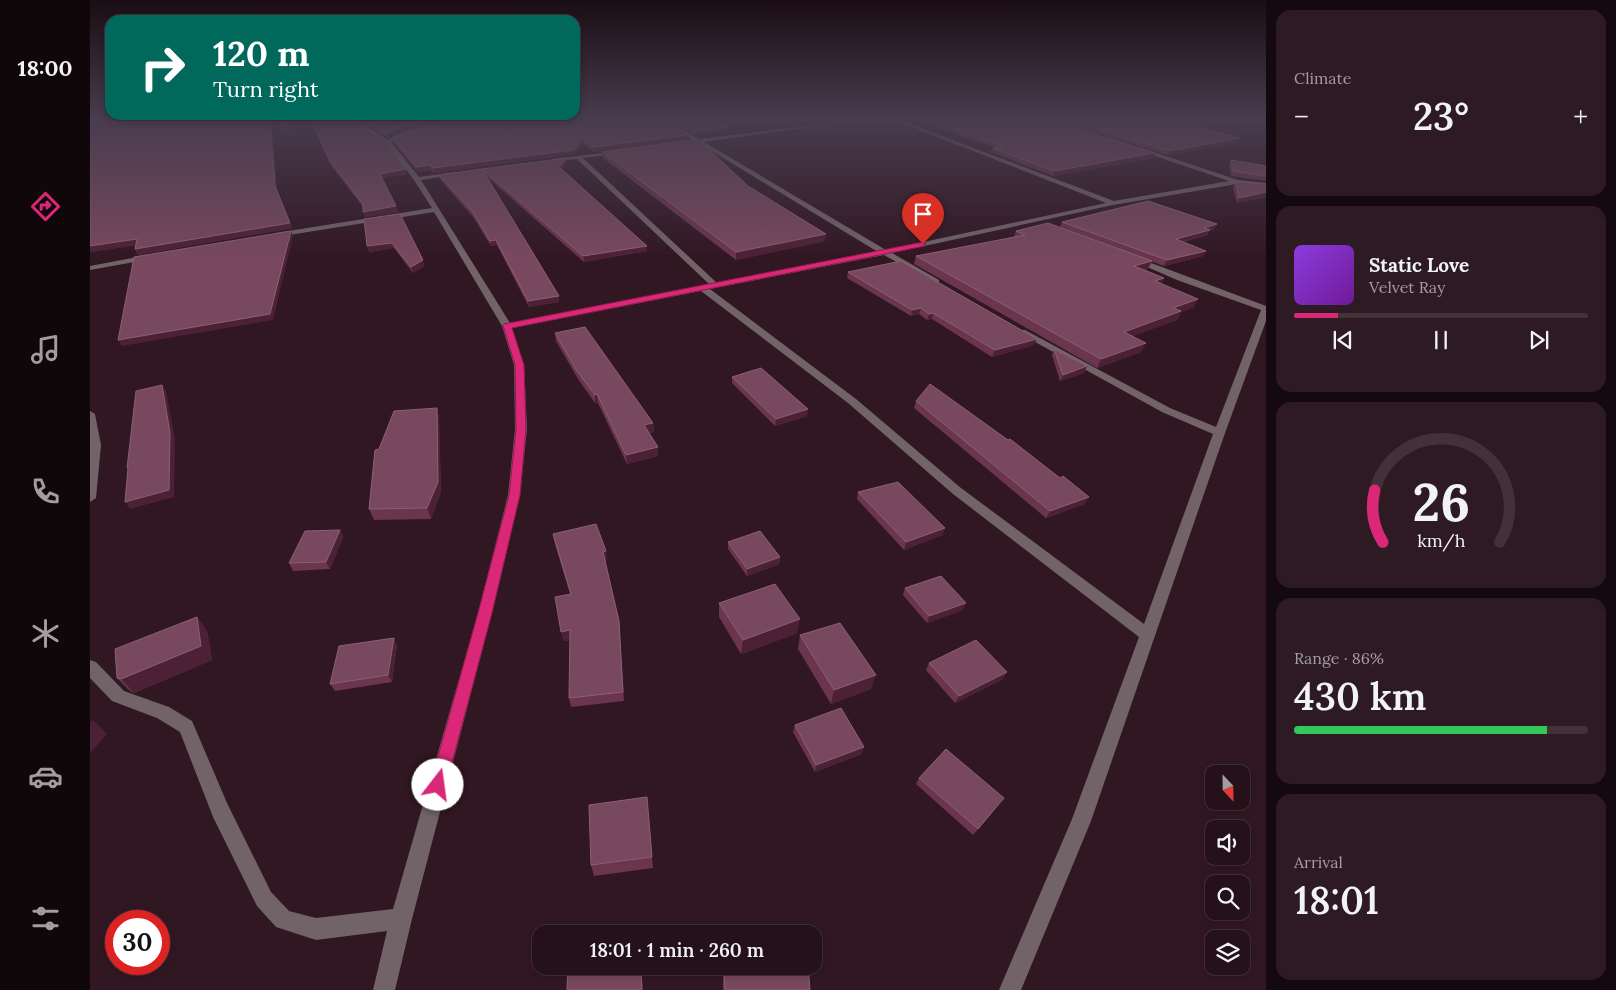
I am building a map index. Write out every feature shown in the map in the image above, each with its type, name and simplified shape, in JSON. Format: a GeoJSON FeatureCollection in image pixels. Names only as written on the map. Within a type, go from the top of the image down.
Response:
{"type":"FeatureCollection","features":[{"type":"Feature","properties":{"kind":"street"},"geometry":{"type":"LineString","coordinates":[[384,990],[485,613],[514,495],[521,429],[519,365],[507,326],[406,165]]}},
{"type":"Feature","properties":{"kind":"street"},"geometry":{"type":"LineString","coordinates":[[587,165],[716,286]]}},
{"type":"Feature","properties":{"kind":"street"},"geometry":{"type":"LineString","coordinates":[[740,165],[839,226],[943,286]]}},
{"type":"Feature","properties":{"kind":"street"},"geometry":{"type":"LineString","coordinates":[[1014,165],[1113,203]]}},
{"type":"Feature","properties":{"kind":"street"},"geometry":{"type":"LineString","coordinates":[[1188,165],[1238,182],[1266,186]]}},
{"type":"Feature","properties":{"kind":"street"},"geometry":{"type":"LineString","coordinates":[[416,179],[464,173]]}},
{"type":"Feature","properties":{"kind":"street"},"geometry":{"type":"LineString","coordinates":[[507,326],[887,252],[1113,203],[1238,182]]}},
{"type":"Feature","properties":{"kind":"street"},"geometry":{"type":"LineString","coordinates":[[263,237],[434,210]]}},
{"type":"Feature","properties":{"kind":"street"},"geometry":{"type":"LineString","coordinates":[[1032,220],[1049,227]]}},
{"type":"Feature","properties":{"kind":"street"},"geometry":{"type":"LineString","coordinates":[[90,268],[158,255]]}},
{"type":"Feature","properties":{"kind":"street"},"geometry":{"type":"LineString","coordinates":[[1010,990],[1081,821],[1219,434],[1266,309],[1127,257]]}},
{"type":"Feature","properties":{"kind":"street"},"geometry":{"type":"LineString","coordinates":[[703,288],[852,401],[957,492],[1147,635]]}},
{"type":"Feature","properties":{"kind":"street"},"geometry":{"type":"LineString","coordinates":[[1016,329],[1166,410],[1219,434]]}},
{"type":"Feature","properties":{"kind":"street"},"geometry":{"type":"LineString","coordinates":[[90,414],[95,427],[95,463],[90,498]]}},
{"type":"Feature","properties":{"kind":"street"},"geometry":{"type":"LineString","coordinates":[[90,667],[118,696],[163,712],[186,727],[220,810],[264,899],[283,920],[316,929],[402,919]]}},
{"type":"Feature","properties":{"kind":"building"},"geometry":{"type":"Polygon","coordinates":[[[90,165],[273,165],[275,186],[290,223],[135,249],[137,239],[90,246],[90,165]]]}},
{"type":"Feature","properties":{"kind":"building"},"geometry":{"type":"Polygon","coordinates":[[[334,165],[403,165],[406,169],[380,174],[396,206],[363,212],[363,204],[334,165]]]}},
{"type":"Feature","properties":{"kind":"building"},"geometry":{"type":"Polygon","coordinates":[[[430,165],[455,165],[433,168],[430,165]]]}},
{"type":"Feature","properties":{"kind":"building"},"geometry":{"type":"Polygon","coordinates":[[[511,165],[561,165],[559,167],[647,246],[583,256],[482,169],[511,165]]]}},
{"type":"Feature","properties":{"kind":"building"},"geometry":{"type":"Polygon","coordinates":[[[620,165],[726,165],[748,186],[826,234],[736,252],[620,165]]]}},
{"type":"Feature","properties":{"kind":"building"},"geometry":{"type":"Polygon","coordinates":[[[1039,165],[1087,165],[1054,171],[1039,165]]]}},
{"type":"Feature","properties":{"kind":"building"},"geometry":{"type":"Polygon","coordinates":[[[1232,165],[1261,165],[1266,166],[1266,176],[1233,171],[1232,165]]]}},
{"type":"Feature","properties":{"kind":"building"},"geometry":{"type":"Polygon","coordinates":[[[482,169],[559,296],[528,301],[496,240],[490,241],[473,212],[439,175],[482,169]]]}},
{"type":"Feature","properties":{"kind":"building"},"geometry":{"type":"Polygon","coordinates":[[[1236,182],[1266,184],[1266,192],[1239,198],[1236,182]]]}},
{"type":"Feature","properties":{"kind":"building"},"geometry":{"type":"Polygon","coordinates":[[[1148,201],[1217,224],[1204,228],[1210,230],[1176,239],[1206,251],[1167,260],[1062,222],[1148,201]]]}},
{"type":"Feature","properties":{"kind":"building"},"geometry":{"type":"Polygon","coordinates":[[[400,214],[423,260],[411,267],[392,243],[367,246],[364,219],[400,214]]]}},
{"type":"Feature","properties":{"kind":"building"},"geometry":{"type":"Polygon","coordinates":[[[1048,223],[1152,261],[1134,266],[1164,278],[1155,281],[1198,299],[1173,308],[1181,311],[1124,332],[1146,343],[1101,359],[916,256],[1025,235],[1016,231],[1048,223]]]}},
{"type":"Feature","properties":{"kind":"building"},"geometry":{"type":"Polygon","coordinates":[[[291,231],[270,314],[118,340],[134,257],[291,231]]]}},
{"type":"Feature","properties":{"kind":"building"},"geometry":{"type":"Polygon","coordinates":[[[901,261],[1037,339],[995,350],[933,313],[929,314],[921,308],[912,310],[848,272],[901,261]]]}},
{"type":"Feature","properties":{"kind":"building"},"geometry":{"type":"Polygon","coordinates":[[[585,327],[653,423],[644,425],[658,447],[626,455],[597,394],[595,395],[577,371],[555,333],[585,327]]]}},
{"type":"Feature","properties":{"kind":"building"},"geometry":{"type":"Polygon","coordinates":[[[1054,349],[1087,366],[1063,375],[1054,349]]]}},
{"type":"Feature","properties":{"kind":"building"},"geometry":{"type":"Polygon","coordinates":[[[761,368],[808,409],[776,419],[732,377],[761,368]]]}},
{"type":"Feature","properties":{"kind":"building"},"geometry":{"type":"Polygon","coordinates":[[[930,384],[1008,440],[1010,439],[1060,478],[1063,476],[1089,497],[1050,511],[916,401],[930,384]]]}},
{"type":"Feature","properties":{"kind":"building"},"geometry":{"type":"Polygon","coordinates":[[[162,385],[170,433],[169,490],[125,502],[136,391],[162,385]]]}},
{"type":"Feature","properties":{"kind":"building"},"geometry":{"type":"Polygon","coordinates":[[[437,408],[438,482],[427,508],[369,509],[375,450],[379,449],[394,411],[437,408]]]}},
{"type":"Feature","properties":{"kind":"building"},"geometry":{"type":"Polygon","coordinates":[[[898,482],[945,528],[906,542],[858,492],[898,482]]]}},
{"type":"Feature","properties":{"kind":"building"},"geometry":{"type":"Polygon","coordinates":[[[596,524],[606,551],[603,552],[619,621],[623,692],[569,698],[570,630],[561,632],[555,597],[571,594],[553,534],[596,524]]]}},
{"type":"Feature","properties":{"kind":"building"},"geometry":{"type":"Polygon","coordinates":[[[340,530],[326,562],[289,563],[305,531],[340,530]]]}},
{"type":"Feature","properties":{"kind":"building"},"geometry":{"type":"Polygon","coordinates":[[[760,531],[780,557],[747,569],[728,542],[760,531]]]}},
{"type":"Feature","properties":{"kind":"building"},"geometry":{"type":"Polygon","coordinates":[[[941,576],[966,603],[929,616],[905,588],[941,576]]]}},
{"type":"Feature","properties":{"kind":"building"},"geometry":{"type":"Polygon","coordinates":[[[775,584],[800,619],[743,640],[719,603],[775,584]]]}},
{"type":"Feature","properties":{"kind":"building"},"geometry":{"type":"Polygon","coordinates":[[[197,617],[201,646],[121,679],[117,678],[115,649],[197,617]]]}},
{"type":"Feature","properties":{"kind":"building"},"geometry":{"type":"Polygon","coordinates":[[[840,623],[876,675],[834,690],[800,635],[840,623]]]}},
{"type":"Feature","properties":{"kind":"building"},"geometry":{"type":"Polygon","coordinates":[[[394,638],[388,675],[330,684],[339,646],[394,638]]]}},
{"type":"Feature","properties":{"kind":"building"},"geometry":{"type":"Polygon","coordinates":[[[976,640],[1007,672],[959,696],[929,663],[976,640]]]}},
{"type":"Feature","properties":{"kind":"building"},"geometry":{"type":"Polygon","coordinates":[[[841,708],[864,747],[816,765],[795,725],[841,708]]]}},
{"type":"Feature","properties":{"kind":"building"},"geometry":{"type":"Polygon","coordinates":[[[946,749],[1004,798],[978,829],[919,778],[946,749]]]}},
{"type":"Feature","properties":{"kind":"building"},"geometry":{"type":"Polygon","coordinates":[[[647,797],[652,857],[591,865],[589,805],[647,797]]]}},
{"type":"Feature","properties":{"kind":"building"},"geometry":{"type":"Polygon","coordinates":[[[568,975],[641,975],[642,990],[567,990],[568,975]]]}},
{"type":"Feature","properties":{"kind":"building"},"geometry":{"type":"Polygon","coordinates":[[[724,975],[809,975],[810,990],[725,990],[724,975]]]}},
{"type":"Feature","properties":{"kind":"route"},"geometry":{"type":"LineString","coordinates":[[438,785],[485,613],[514,495],[521,429],[519,365],[507,326],[603,309],[923,244]]}}]}
